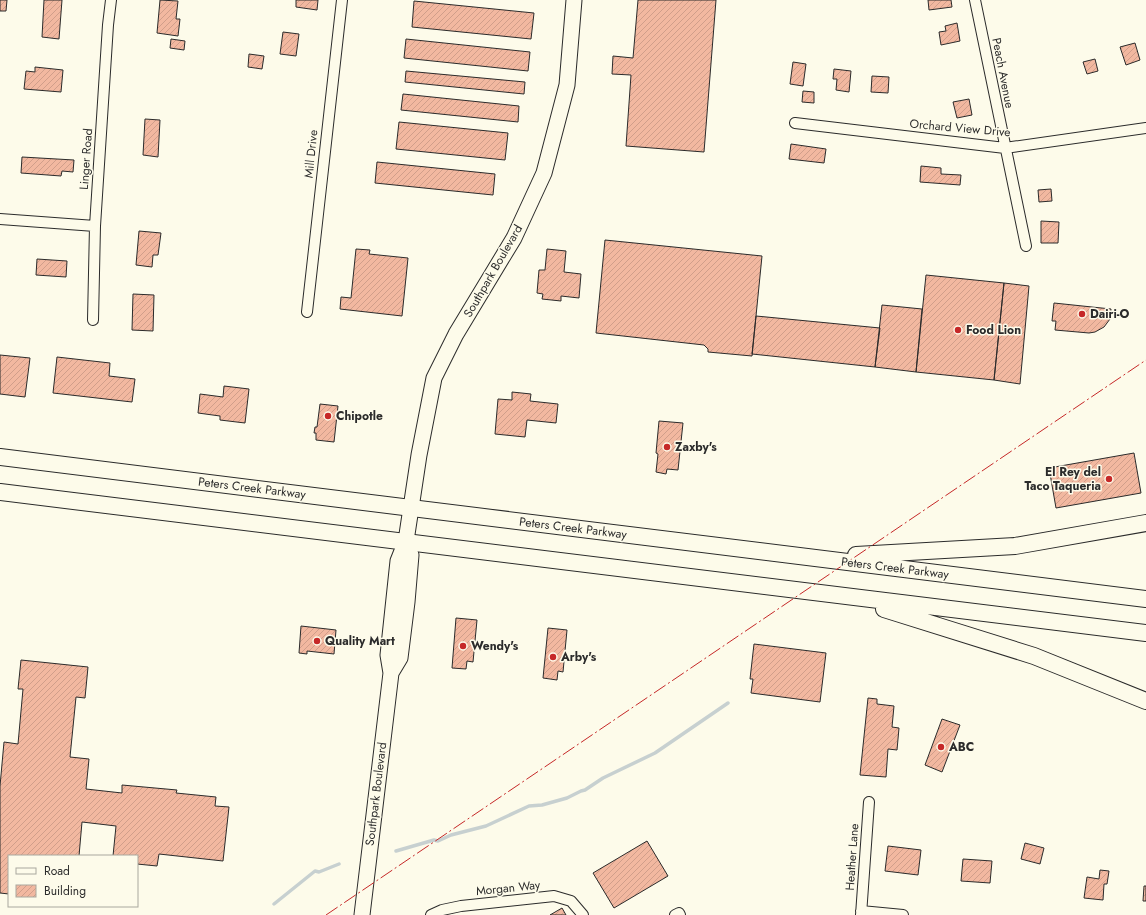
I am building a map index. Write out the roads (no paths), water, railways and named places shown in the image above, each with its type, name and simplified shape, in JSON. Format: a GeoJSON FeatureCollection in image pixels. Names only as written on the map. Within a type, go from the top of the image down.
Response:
{"type":"FeatureCollection","features":[{"type":"Feature","properties":{"kind":"main road","name":"Peters Creek Parkway"},"geometry":{"type":"LineString","coordinates":[[0,457],[1146,600]]}},
{"type":"Feature","properties":{"kind":"main road"},"geometry":{"type":"LineString","coordinates":[[0,492],[1146,633]]}},
{"type":"Feature","properties":{"kind":"main road"},"geometry":{"type":"LineString","coordinates":[[807,557],[896,554],[1015,546],[1146,523]]}},
{"type":"Feature","properties":{"kind":"main road"},"geometry":{"type":"LineString","coordinates":[[832,595],[904,615],[1034,656],[1146,701]]}},
{"type":"Feature","properties":{"kind":"street","name":"Linger Road"},"geometry":{"type":"LineString","coordinates":[[92,320],[95,226],[108,25],[111,0]]}},
{"type":"Feature","properties":{"kind":"street","name":"Mill Drive"},"geometry":{"type":"LineString","coordinates":[[307,312],[342,0]]}},
{"type":"Feature","properties":{"kind":"street","name":"Southpark Boulevard"},"geometry":{"type":"LineString","coordinates":[[362,915],[391,673],[400,658],[407,602],[411,555],[406,541],[419,454],[434,378],[456,334],[514,238],[544,173],[567,85],[574,0]]}},
{"type":"Feature","properties":{"kind":"street","name":"Peach Avenue"},"geometry":{"type":"LineString","coordinates":[[975,0],[1026,246]]}},
{"type":"Feature","properties":{"kind":"street","name":"Orchard View Drive"},"geometry":{"type":"LineString","coordinates":[[795,123],[1005,148],[1146,128]]}},
{"type":"Feature","properties":{"kind":"street"},"geometry":{"type":"LineString","coordinates":[[0,219],[95,226]]}},
{"type":"Feature","properties":{"kind":"street","name":"Heather Lane"},"geometry":{"type":"LineString","coordinates":[[861,913],[869,802]]}},
{"type":"Feature","properties":{"kind":"street","name":"Morgan Way"},"geometry":{"type":"LineString","coordinates":[[431,915],[442,910],[461,906],[554,896],[571,901],[583,915]]}},
{"type":"Feature","properties":{"kind":"street"},"geometry":{"type":"LineString","coordinates":[[675,915],[679,913],[680,915]]}},
{"type":"Feature","properties":{"kind":"street"},"geometry":{"type":"LineString","coordinates":[[861,913],[903,915]]}},
{"type":"Feature","properties":{"kind":"waterway"},"geometry":{"type":"LineString","coordinates":[[396,851],[434,840],[438,841],[451,835],[486,826],[529,806],[542,805],[567,798],[585,790],[603,778],[655,753],[728,703]]}},
{"type":"Feature","properties":{"kind":"waterway"},"geometry":{"type":"LineString","coordinates":[[274,904],[315,871],[319,872],[339,864]]}},
{"type":"Feature","properties":{"kind":"place","name":"Dairi-O"},"geometry":{"type":"Point","coordinates":[1082,314]}},
{"type":"Feature","properties":{"kind":"place","name":"Food Lion"},"geometry":{"type":"Point","coordinates":[958,330]}},
{"type":"Feature","properties":{"kind":"place","name":"Chipotle"},"geometry":{"type":"Point","coordinates":[328,416]}},
{"type":"Feature","properties":{"kind":"place","name":"Zaxby's"},"geometry":{"type":"Point","coordinates":[667,447]}},
{"type":"Feature","properties":{"kind":"place","name":"El Rey del Taco Taqueria"},"geometry":{"type":"Point","coordinates":[1109,479]}},
{"type":"Feature","properties":{"kind":"place","name":"Quality Mart"},"geometry":{"type":"Point","coordinates":[317,641]}},
{"type":"Feature","properties":{"kind":"place","name":"Wendy's"},"geometry":{"type":"Point","coordinates":[463,646]}},
{"type":"Feature","properties":{"kind":"place","name":"Arby's"},"geometry":{"type":"Point","coordinates":[553,657]}},
{"type":"Feature","properties":{"kind":"place","name":"ABC"},"geometry":{"type":"Point","coordinates":[941,747]}}]}
